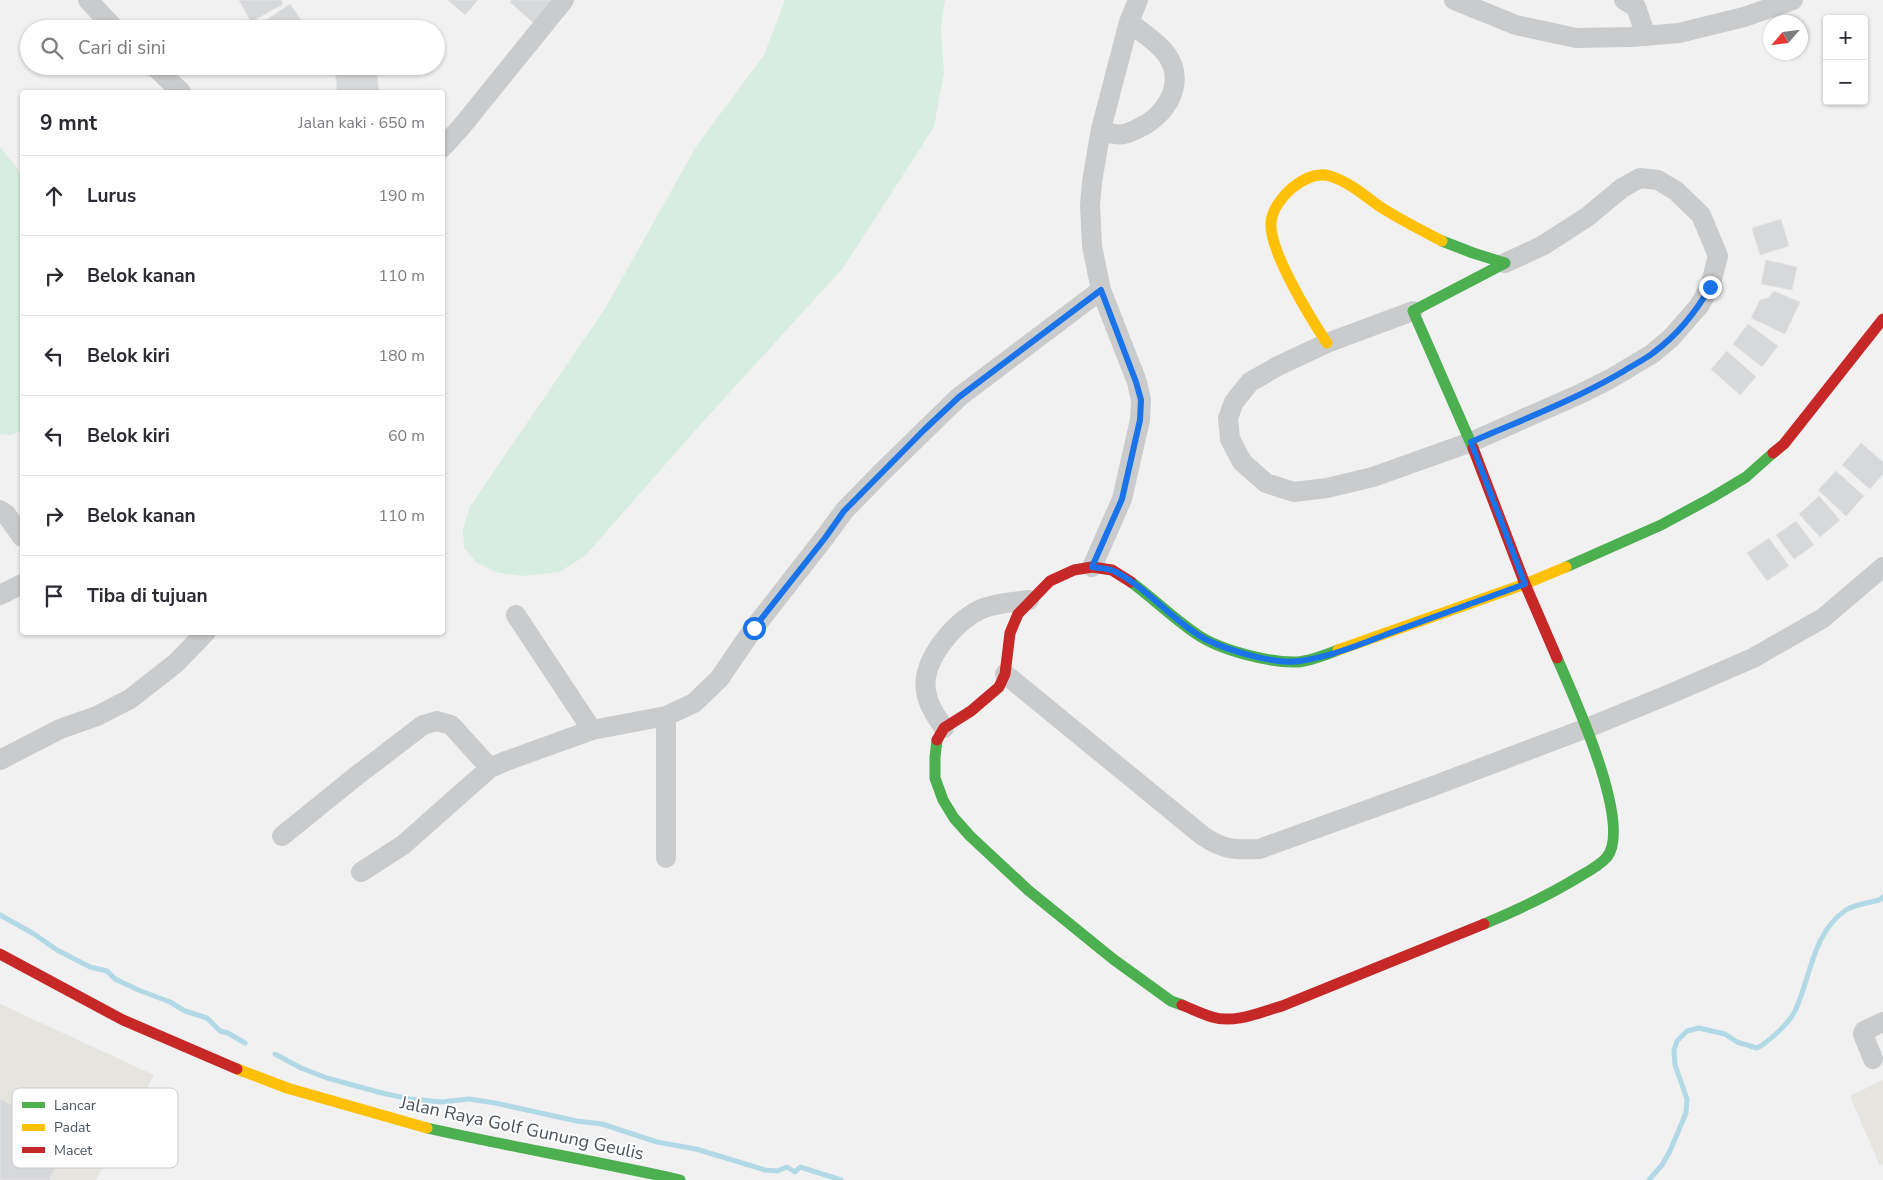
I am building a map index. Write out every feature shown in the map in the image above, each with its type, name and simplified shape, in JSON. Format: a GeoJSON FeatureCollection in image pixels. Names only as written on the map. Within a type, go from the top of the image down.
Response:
{"type":"FeatureCollection","features":[{"type":"Feature","properties":{"kind":"street"},"geometry":{"type":"LineString","coordinates":[[88,0],[107,20]]}},
{"type":"Feature","properties":{"kind":"street"},"geometry":{"type":"LineString","coordinates":[[445,145],[475,111],[564,0]]}},
{"type":"Feature","properties":{"kind":"street"},"geometry":{"type":"LineString","coordinates":[[1092,567],[1122,499],[1141,410],[1141,400],[1136,382],[1101,290],[1092,246],[1090,205],[1101,129],[1129,22],[1138,0]]}},
{"type":"Feature","properties":{"kind":"street"},"geometry":{"type":"LineString","coordinates":[[1454,0],[1516,25],[1576,38],[1679,33],[1744,17],[1793,0]]}},
{"type":"Feature","properties":{"kind":"street"},"geometry":{"type":"LineString","coordinates":[[1624,0],[1636,7],[1646,36]]}},
{"type":"Feature","properties":{"kind":"street"},"geometry":{"type":"LineString","coordinates":[[1101,129],[1116,135],[1130,133],[1149,124],[1165,109],[1174,86],[1173,70],[1167,54],[1129,22]]}},
{"type":"Feature","properties":{"kind":"street"},"geometry":{"type":"LineString","coordinates":[[163,75],[179,90]]}},
{"type":"Feature","properties":{"kind":"street"},"geometry":{"type":"LineString","coordinates":[[1327,343],[1291,280],[1276,246],[1271,226],[1280,197],[1300,181],[1314,176],[1327,175],[1339,180],[1374,203],[1425,232],[1461,249],[1505,263]]}},
{"type":"Feature","properties":{"kind":"street"},"geometry":{"type":"LineString","coordinates":[[1640,178],[1658,180],[1676,191],[1701,215],[1718,256],[1710,287],[1699,306],[1670,338],[1652,354],[1580,394],[1471,442],[1373,477],[1327,488],[1294,492],[1266,483],[1242,462],[1230,439],[1228,418],[1234,402],[1250,382],[1278,366],[1327,343],[1413,311],[1542,246],[1587,217],[1622,188],[1640,178]]}},
{"type":"Feature","properties":{"kind":"street"},"geometry":{"type":"LineString","coordinates":[[361,872],[403,845],[490,768],[592,730],[666,716],[694,703],[719,679],[754,628],[844,511],[959,397],[1101,290]]}},
{"type":"Feature","properties":{"kind":"street"},"geometry":{"type":"LineString","coordinates":[[1413,311],[1471,442],[1525,584],[1586,728],[1606,787],[1614,829],[1612,845],[1607,857],[1559,890],[1517,910],[1282,1006],[1256,1014],[1214,1018],[1171,1001],[1144,982],[1028,890],[970,836],[954,818],[942,800],[935,778],[936,741],[944,728],[971,711],[999,687],[1005,674],[1010,633],[1018,614],[1029,600],[1050,580],[1074,570],[1092,567],[1112,570],[1132,583],[1198,635],[1215,644],[1250,655],[1275,660],[1298,662],[1325,655],[1525,584],[1599,554],[1661,525],[1746,476],[1784,444],[1883,319]]}},
{"type":"Feature","properties":{"kind":"street"},"geometry":{"type":"LineString","coordinates":[[0,510],[6,514],[20,534]]}},
{"type":"Feature","properties":{"kind":"street"},"geometry":{"type":"LineString","coordinates":[[1005,674],[1202,836],[1214,843],[1235,850],[1259,849],[1586,728],[1744,662],[1792,637],[1822,618],[1883,567]]}},
{"type":"Feature","properties":{"kind":"street"},"geometry":{"type":"LineString","coordinates":[[0,595],[20,585]]}},
{"type":"Feature","properties":{"kind":"street"},"geometry":{"type":"LineString","coordinates":[[944,728],[930,706],[925,689],[928,671],[936,650],[952,629],[983,608],[1029,600]]}},
{"type":"Feature","properties":{"kind":"street"},"geometry":{"type":"LineString","coordinates":[[516,615],[592,730]]}},
{"type":"Feature","properties":{"kind":"street"},"geometry":{"type":"LineString","coordinates":[[0,760],[60,729],[97,716],[130,699],[176,663],[203,635]]}},
{"type":"Feature","properties":{"kind":"street"},"geometry":{"type":"LineString","coordinates":[[666,716],[666,858]]}},
{"type":"Feature","properties":{"kind":"street"},"geometry":{"type":"LineString","coordinates":[[282,836],[355,776],[423,725],[437,721],[451,725],[490,768]]}},
{"type":"Feature","properties":{"kind":"street","name":"Jalan Raya Golf Gunung Geulis"},"geometry":{"type":"LineString","coordinates":[[0,954],[123,1020],[214,1060],[287,1088],[422,1127],[487,1142],[680,1180]]}},
{"type":"Feature","properties":{"kind":"street"},"geometry":{"type":"LineString","coordinates":[[1872,1059],[1863,1034],[1864,1031],[1883,1022]]}},
{"type":"Feature","properties":{"kind":"shaded area"},"geometry":{"type":"Polygon","coordinates":[[[0,1004],[154,1075],[147,1088],[12,1088],[12,1168],[103,1168],[96,1180],[0,1180],[0,1004]]]}},
{"type":"Feature","properties":{"kind":"shaded area"},"geometry":{"type":"Polygon","coordinates":[[[1883,1080],[1883,1164],[1880,1166],[1850,1096],[1883,1080]]]}},
{"type":"Feature","properties":{"kind":"green space"},"geometry":{"type":"Polygon","coordinates":[[[785,0],[945,0],[941,27],[944,73],[934,127],[843,268],[700,425],[585,556],[559,572],[524,576],[499,573],[477,563],[464,548],[463,528],[471,505],[606,307],[697,145],[764,55],[785,0]]]}},
{"type":"Feature","properties":{"kind":"green space"},"geometry":{"type":"Polygon","coordinates":[[[0,147],[20,172],[20,432],[10,435],[0,434],[0,147]]]}},
{"type":"Feature","properties":{"kind":"building"},"geometry":{"type":"Polygon","coordinates":[[[239,0],[281,0],[283,4],[255,20],[250,20],[239,0]]]}},
{"type":"Feature","properties":{"kind":"building"},"geometry":{"type":"Polygon","coordinates":[[[448,0],[478,0],[465,15],[448,0]]]}},
{"type":"Feature","properties":{"kind":"building"},"geometry":{"type":"Polygon","coordinates":[[[512,0],[554,0],[537,26],[510,2],[512,0]]]}},
{"type":"Feature","properties":{"kind":"building"},"geometry":{"type":"Polygon","coordinates":[[[290,4],[301,20],[266,20],[290,4]]]}},
{"type":"Feature","properties":{"kind":"building"},"geometry":{"type":"Polygon","coordinates":[[[336,75],[377,75],[379,90],[337,90],[336,75]]]}},
{"type":"Feature","properties":{"kind":"building"},"geometry":{"type":"Polygon","coordinates":[[[1781,219],[1789,246],[1760,255],[1752,228],[1781,219]]]}},
{"type":"Feature","properties":{"kind":"building"},"geometry":{"type":"Polygon","coordinates":[[[1766,260],[1797,267],[1792,290],[1761,284],[1766,260]]]}},
{"type":"Feature","properties":{"kind":"building"},"geometry":{"type":"Polygon","coordinates":[[[1774,291],[1800,302],[1785,334],[1751,318],[1760,300],[1768,298],[1774,291]]]}},
{"type":"Feature","properties":{"kind":"building"},"geometry":{"type":"Polygon","coordinates":[[[1748,324],[1778,346],[1762,367],[1733,344],[1748,324]]]}},
{"type":"Feature","properties":{"kind":"building"},"geometry":{"type":"Polygon","coordinates":[[[1727,351],[1756,377],[1740,395],[1711,369],[1727,351]]]}},
{"type":"Feature","properties":{"kind":"building"},"geometry":{"type":"Polygon","coordinates":[[[1861,443],[1883,462],[1883,474],[1870,489],[1842,465],[1861,443]]]}},
{"type":"Feature","properties":{"kind":"building"},"geometry":{"type":"Polygon","coordinates":[[[1836,471],[1864,496],[1846,516],[1818,490],[1836,471]]]}},
{"type":"Feature","properties":{"kind":"building"},"geometry":{"type":"Polygon","coordinates":[[[1819,496],[1840,520],[1820,537],[1799,514],[1819,496]]]}},
{"type":"Feature","properties":{"kind":"building"},"geometry":{"type":"Polygon","coordinates":[[[1796,521],[1814,545],[1794,559],[1776,535],[1796,521]]]}},
{"type":"Feature","properties":{"kind":"building"},"geometry":{"type":"Polygon","coordinates":[[[1769,538],[1789,566],[1767,581],[1747,553],[1769,538]]]}},
{"type":"Feature","properties":{"kind":"building"},"geometry":{"type":"Polygon","coordinates":[[[0,1099],[12,1105],[12,1168],[55,1168],[49,1180],[0,1180],[0,1099]]]}},
{"type":"Feature","properties":{"kind":"waterway"},"geometry":{"type":"LineString","coordinates":[[1649,1180],[1662,1165],[1670,1151],[1686,1113],[1687,1099],[1675,1065],[1674,1050],[1677,1041],[1687,1031],[1699,1028],[1725,1034],[1737,1042],[1757,1048],[1762,1045],[1784,1026],[1795,1011],[1819,943],[1826,931],[1846,910],[1879,900],[1883,897]]}},
{"type":"Feature","properties":{"kind":"waterway"},"geometry":{"type":"LineString","coordinates":[[0,915],[34,934],[57,950],[90,967],[107,971],[115,979],[136,989],[170,1002],[185,1011],[207,1018],[220,1031],[228,1033],[245,1043]]}},
{"type":"Feature","properties":{"kind":"waterway"},"geometry":{"type":"LineString","coordinates":[[275,1054],[301,1068],[327,1078],[382,1093],[410,1099],[442,1102],[469,1099],[495,1103],[577,1121],[602,1124],[657,1142],[696,1149],[765,1170],[777,1171],[787,1167],[795,1172],[800,1167],[841,1180]]}},
{"type":"Feature","properties":{"kind":"traffic: fast"},"geometry":{"type":"LineString","coordinates":[[1442,241],[1505,263],[1413,311],[1473,448]]}},
{"type":"Feature","properties":{"kind":"traffic: fast"},"geometry":{"type":"LineString","coordinates":[[1566,567],[1661,525],[1711,498],[1746,477],[1773,453]]}},
{"type":"Feature","properties":{"kind":"traffic: fast"},"geometry":{"type":"LineString","coordinates":[[1131,582],[1198,635],[1219,646],[1260,658],[1286,662],[1312,659],[1338,650]]}},
{"type":"Feature","properties":{"kind":"traffic: fast"},"geometry":{"type":"LineString","coordinates":[[1484,924],[1558,889],[1592,869],[1607,857],[1613,840],[1612,817],[1607,789],[1598,759],[1557,658]]}},
{"type":"Feature","properties":{"kind":"traffic: fast"},"geometry":{"type":"LineString","coordinates":[[937,740],[935,778],[943,800],[954,818],[970,836],[1028,890],[1113,959],[1171,1001],[1182,1005]]}},
{"type":"Feature","properties":{"kind":"traffic: fast"},"geometry":{"type":"LineString","coordinates":[[427,1128],[680,1180]]}},
{"type":"Feature","properties":{"kind":"traffic: slow"},"geometry":{"type":"LineString","coordinates":[[1327,343],[1292,284],[1272,235],[1271,223],[1275,208],[1292,188],[1310,177],[1330,176],[1350,185],[1387,211],[1442,241]]}},
{"type":"Feature","properties":{"kind":"traffic: slow"},"geometry":{"type":"LineString","coordinates":[[1338,650],[1525,584],[1566,567]]}},
{"type":"Feature","properties":{"kind":"traffic: slow"},"geometry":{"type":"LineString","coordinates":[[237,1069],[287,1088],[427,1128]]}},
{"type":"Feature","properties":{"kind":"traffic: jam"},"geometry":{"type":"LineString","coordinates":[[1773,453],[1784,444],[1883,319]]}},
{"type":"Feature","properties":{"kind":"traffic: jam"},"geometry":{"type":"LineString","coordinates":[[1473,448],[1525,584],[1557,658]]}},
{"type":"Feature","properties":{"kind":"traffic: jam"},"geometry":{"type":"LineString","coordinates":[[937,740],[944,728],[971,711],[999,687],[1005,674],[1010,633],[1018,614],[1050,581],[1074,570],[1092,567],[1112,570],[1131,582]]}},
{"type":"Feature","properties":{"kind":"traffic: jam"},"geometry":{"type":"LineString","coordinates":[[1182,1005],[1220,1019],[1256,1014],[1282,1006],[1484,924]]}},
{"type":"Feature","properties":{"kind":"traffic: jam"},"geometry":{"type":"LineString","coordinates":[[0,954],[123,1020],[237,1069]]}},
{"type":"Feature","properties":{"kind":"route"},"geometry":{"type":"LineString","coordinates":[[754,628],[844,511],[924,430],[959,397],[1101,290],[1141,400],[1140,420],[1122,499],[1092,567],[1112,570],[1132,583],[1198,635],[1215,644],[1241,653],[1275,660],[1298,662],[1376,638],[1525,584],[1471,442],[1580,394],[1652,354],[1670,338],[1699,306],[1710,287]]}}]}
